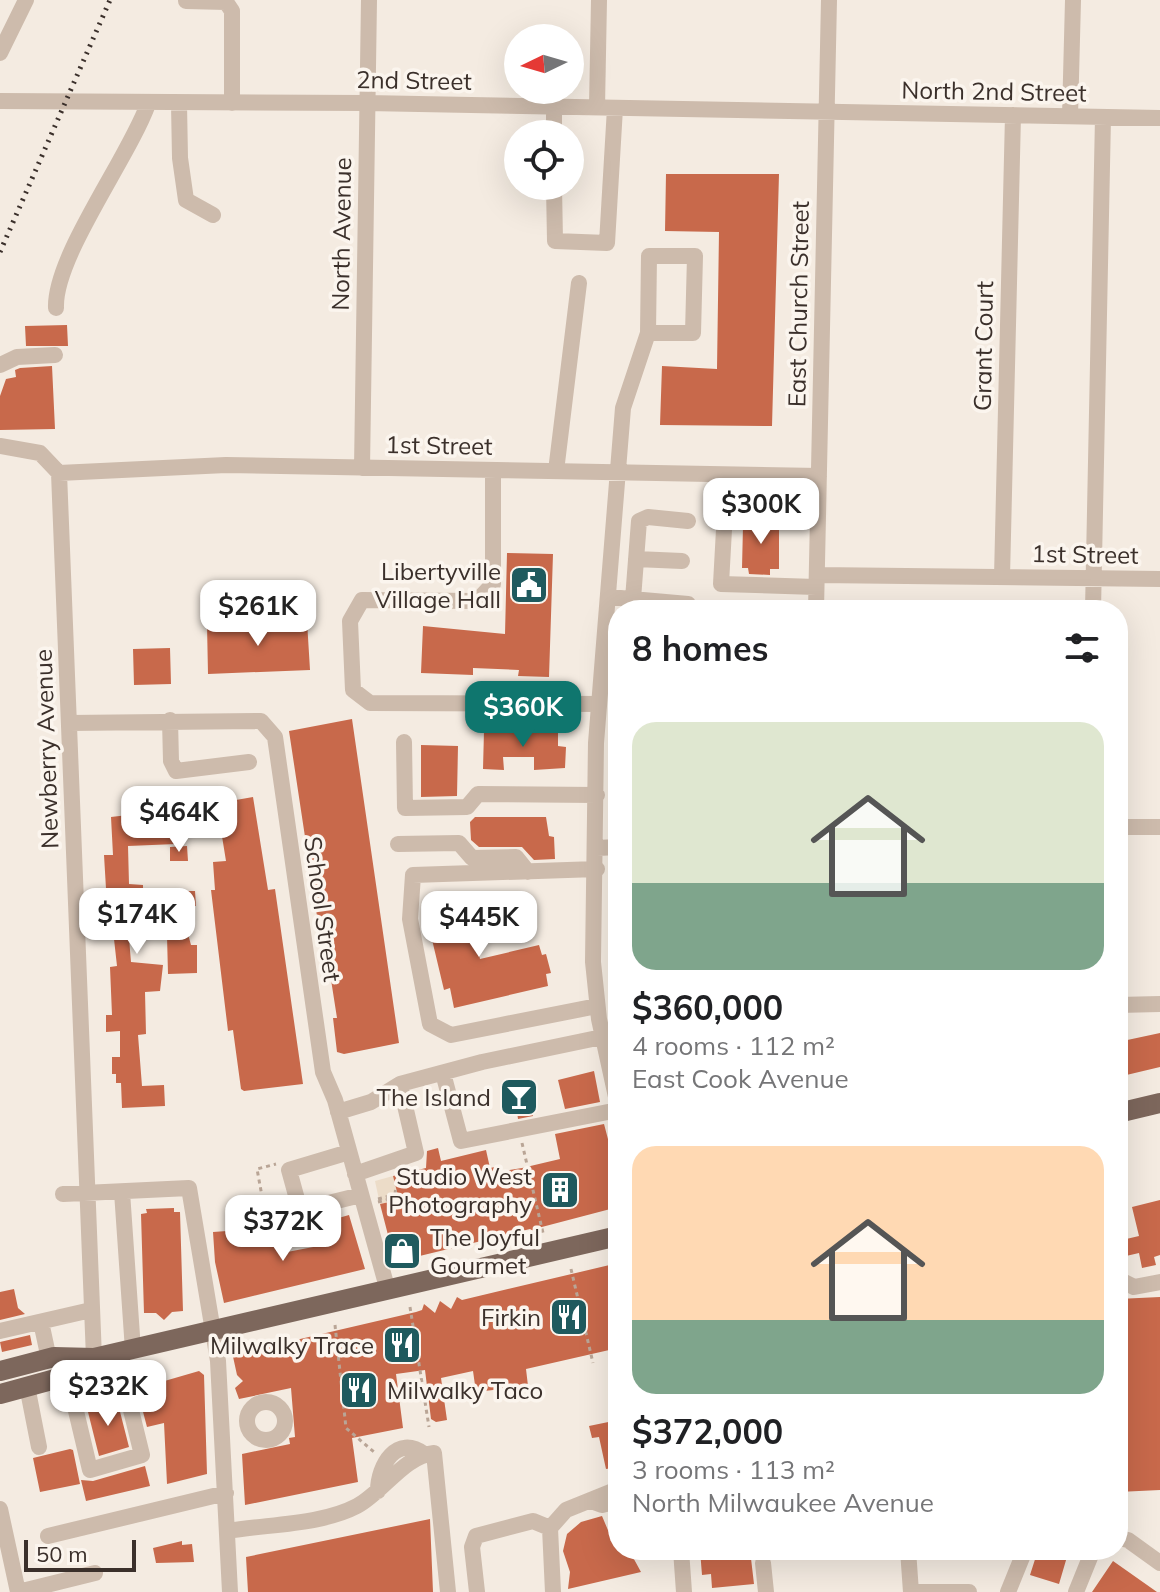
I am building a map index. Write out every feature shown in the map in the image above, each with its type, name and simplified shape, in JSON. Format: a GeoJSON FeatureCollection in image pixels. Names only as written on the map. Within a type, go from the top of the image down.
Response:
{"type":"FeatureCollection","features":[{"type":"Feature","properties":{"kind":"main road"},"geometry":{"type":"LineString","coordinates":[[1128,1111],[1160,1103]]}},
{"type":"Feature","properties":{"kind":"main road"},"geometry":{"type":"LineString","coordinates":[[0,1371],[49,1359],[94,1358],[608,1238]]}},
{"type":"Feature","properties":{"kind":"main road"},"geometry":{"type":"LineString","coordinates":[[0,1394],[67,1373],[94,1358]]}},
{"type":"Feature","properties":{"kind":"street"},"geometry":{"type":"LineString","coordinates":[[0,53],[26,0]]}},
{"type":"Feature","properties":{"kind":"street","name":"North Avenue"},"geometry":{"type":"LineString","coordinates":[[362,468],[369,0]]}},
{"type":"Feature","properties":{"kind":"street"},"geometry":{"type":"LineString","coordinates":[[597,107],[599,0]]}},
{"type":"Feature","properties":{"kind":"street","name":"East Church Street"},"geometry":{"type":"LineString","coordinates":[[816,600],[829,0]]}},
{"type":"Feature","properties":{"kind":"street"},"geometry":{"type":"LineString","coordinates":[[1070,116],[1073,0]]}},
{"type":"Feature","properties":{"kind":"street"},"geometry":{"type":"LineString","coordinates":[[186,1],[226,2],[232,11],[232,103]]}},
{"type":"Feature","properties":{"kind":"street","name":"2nd Street"},"geometry":{"type":"LineString","coordinates":[[0,101],[367,103],[827,112]]}},
{"type":"Feature","properties":{"kind":"street"},"geometry":{"type":"LineString","coordinates":[[56,308],[65,267],[122,162],[148,104]]}},
{"type":"Feature","properties":{"kind":"street"},"geometry":{"type":"LineString","coordinates":[[179,104],[180,158],[186,200],[194,208],[213,215]]}},
{"type":"Feature","properties":{"kind":"street"},"geometry":{"type":"LineString","coordinates":[[554,106],[554,120]]}},
{"type":"Feature","properties":{"kind":"street"},"geometry":{"type":"LineString","coordinates":[[554,200],[555,241],[607,243],[615,108]]}},
{"type":"Feature","properties":{"kind":"street","name":"North 2nd Street"},"geometry":{"type":"LineString","coordinates":[[827,112],[1160,118]]}},
{"type":"Feature","properties":{"kind":"street","name":"Grant Court"},"geometry":{"type":"LineString","coordinates":[[1002,577],[1013,115]]}},
{"type":"Feature","properties":{"kind":"street"},"geometry":{"type":"LineString","coordinates":[[1093,600],[1103,117]]}},
{"type":"Feature","properties":{"kind":"street"},"geometry":{"type":"LineString","coordinates":[[609,600],[623,408],[648,333],[649,256],[695,256],[693,333],[648,333]]}},
{"type":"Feature","properties":{"kind":"street"},"geometry":{"type":"LineString","coordinates":[[556,471],[579,283]]}},
{"type":"Feature","properties":{"kind":"street"},"geometry":{"type":"LineString","coordinates":[[0,365],[17,357],[55,355]]}},
{"type":"Feature","properties":{"kind":"street"},"geometry":{"type":"LineString","coordinates":[[0,446],[40,453],[59,473]]}},
{"type":"Feature","properties":{"kind":"street","name":"1st Street"},"geometry":{"type":"LineString","coordinates":[[59,473],[226,465],[819,476]]}},
{"type":"Feature","properties":{"kind":"street"},"geometry":{"type":"LineString","coordinates":[[493,470],[493,584],[477,601],[362,600],[350,621],[353,690],[370,703],[599,704]]}},
{"type":"Feature","properties":{"kind":"street","name":"Newberry Avenue"},"geometry":{"type":"LineString","coordinates":[[59,473],[94,1358]]}},
{"type":"Feature","properties":{"kind":"street","name":"1st Street"},"geometry":{"type":"LineString","coordinates":[[727,475],[721,584],[1002,577],[1160,579]]}},
{"type":"Feature","properties":{"kind":"street"},"geometry":{"type":"LineString","coordinates":[[633,599],[639,521],[648,517],[688,521]]}},
{"type":"Feature","properties":{"kind":"street"},"geometry":{"type":"LineString","coordinates":[[636,559],[682,561]]}},
{"type":"Feature","properties":{"kind":"street"},"geometry":{"type":"LineString","coordinates":[[609,597],[644,600]]}},
{"type":"Feature","properties":{"kind":"street"},"geometry":{"type":"LineString","coordinates":[[608,608],[599,704],[593,962],[597,1006],[608,1062]]}},
{"type":"Feature","properties":{"kind":"street"},"geometry":{"type":"LineString","coordinates":[[170,720],[171,761],[176,771],[249,762]]}},
{"type":"Feature","properties":{"kind":"street","name":"School Street"},"geometry":{"type":"LineString","coordinates":[[69,723],[261,721],[275,737],[323,1072],[355,1174],[372,1199],[388,1291]]}},
{"type":"Feature","properties":{"kind":"street"},"geometry":{"type":"LineString","coordinates":[[404,742],[405,808],[467,807],[478,794],[597,795]]}},
{"type":"Feature","properties":{"kind":"street"},"geometry":{"type":"LineString","coordinates":[[1128,827],[1160,827]]}},
{"type":"Feature","properties":{"kind":"street"},"geometry":{"type":"LineString","coordinates":[[398,844],[459,843],[472,858],[516,857],[528,872]]}},
{"type":"Feature","properties":{"kind":"street"},"geometry":{"type":"LineString","coordinates":[[597,848],[608,847]]}},
{"type":"Feature","properties":{"kind":"street"},"geometry":{"type":"LineString","coordinates":[[597,869],[413,875],[410,919],[430,1024],[451,1035],[597,1006]]}},
{"type":"Feature","properties":{"kind":"street"},"geometry":{"type":"LineString","coordinates":[[1128,1005],[1160,1004]]}},
{"type":"Feature","properties":{"kind":"street"},"geometry":{"type":"LineString","coordinates":[[338,1112],[371,1102],[400,1084],[602,1037]]}},
{"type":"Feature","properties":{"kind":"street"},"geometry":{"type":"LineString","coordinates":[[443,1073],[461,1141],[519,1130],[608,1102]]}},
{"type":"Feature","properties":{"kind":"street"},"geometry":{"type":"LineString","coordinates":[[355,1174],[416,1153],[400,1084]]}},
{"type":"Feature","properties":{"kind":"street"},"geometry":{"type":"LineString","coordinates":[[349,1152],[289,1170],[300,1210],[372,1199]]}},
{"type":"Feature","properties":{"kind":"street"},"geometry":{"type":"LineString","coordinates":[[63,1194],[189,1188],[218,1361],[230,1592]]}},
{"type":"Feature","properties":{"kind":"street"},"geometry":{"type":"LineString","coordinates":[[67,1373],[90,1470],[142,1455],[125,1351],[122,1192]]}},
{"type":"Feature","properties":{"kind":"street"},"geometry":{"type":"LineString","coordinates":[[1128,1284],[1134,1287],[1160,1282]]}},
{"type":"Feature","properties":{"kind":"street"},"geometry":{"type":"LineString","coordinates":[[0,1331],[91,1310]]}},
{"type":"Feature","properties":{"kind":"street"},"geometry":{"type":"LineString","coordinates":[[41,1322],[49,1359]]}},
{"type":"Feature","properties":{"kind":"street"},"geometry":{"type":"LineString","coordinates":[[27,1386],[39,1447]]}},
{"type":"Feature","properties":{"kind":"street"},"geometry":{"type":"LineString","coordinates":[[222,1430],[248,1426]]}},
{"type":"Feature","properties":{"kind":"street"},"geometry":{"type":"LineString","coordinates":[[228,1531],[339,1513],[378,1491],[424,1454],[434,1453],[443,1582]]}},
{"type":"Feature","properties":{"kind":"street"},"geometry":{"type":"LineString","coordinates":[[553,1592],[550,1528],[566,1510],[608,1492]]}},
{"type":"Feature","properties":{"kind":"street"},"geometry":{"type":"LineString","coordinates":[[48,1536],[226,1493]]}},
{"type":"Feature","properties":{"kind":"street"},"geometry":{"type":"LineString","coordinates":[[591,1501],[608,1504]]}},
{"type":"Feature","properties":{"kind":"street"},"geometry":{"type":"LineString","coordinates":[[0,1509],[18,1592],[95,1573]]}},
{"type":"Feature","properties":{"kind":"street"},"geometry":{"type":"LineString","coordinates":[[477,1592],[472,1547],[476,1536],[533,1521],[550,1528]]}},
{"type":"Feature","properties":{"kind":"street"},"geometry":{"type":"LineString","coordinates":[[1128,1540],[1160,1563]]}},
{"type":"Feature","properties":{"kind":"street"},"geometry":{"type":"LineString","coordinates":[[682,1560],[684,1592]]}},
{"type":"Feature","properties":{"kind":"street"},"geometry":{"type":"LineString","coordinates":[[909,1560],[911,1592]]}},
{"type":"Feature","properties":{"kind":"street"},"geometry":{"type":"LineString","coordinates":[[1008,1592],[1021,1560]]}},
{"type":"Feature","properties":{"kind":"street"},"geometry":{"type":"LineString","coordinates":[[1076,1592],[1089,1560]]}},
{"type":"Feature","properties":{"kind":"street"},"geometry":{"type":"LineString","coordinates":[[763,1563],[766,1592]]}},
{"type":"Feature","properties":{"kind":"street"},"geometry":{"type":"LineString","coordinates":[[919,1592],[969,1592]]}},
{"type":"Feature","properties":{"kind":"path"},"geometry":{"type":"LineString","coordinates":[[519,1130],[543,1233]]}},
{"type":"Feature","properties":{"kind":"path"},"geometry":{"type":"LineString","coordinates":[[372,1199],[397,1196],[396,1186]]}},
{"type":"Feature","properties":{"kind":"path"},"geometry":{"type":"LineString","coordinates":[[571,1269],[593,1363]]}},
{"type":"Feature","properties":{"kind":"path"},"geometry":{"type":"LineString","coordinates":[[410,1307],[429,1427]]}},
{"type":"Feature","properties":{"kind":"path"},"geometry":{"type":"LineString","coordinates":[[335,1325],[346,1428],[374,1452]]}},
{"type":"Feature","properties":{"kind":"shaded area"},"geometry":{"type":"Polygon","coordinates":[[[393,1176],[399,1200],[380,1204],[375,1181],[393,1176]]]}},
{"type":"Feature","properties":{"kind":"building"},"geometry":{"type":"Polygon","coordinates":[[[666,174],[779,174],[772,426],[660,425],[662,366],[717,369],[719,232],[665,231],[666,174]]]}},
{"type":"Feature","properties":{"kind":"building"},"geometry":{"type":"Polygon","coordinates":[[[67,325],[68,346],[26,346],[25,326],[67,325]]]}},
{"type":"Feature","properties":{"kind":"building"},"geometry":{"type":"Polygon","coordinates":[[[52,366],[55,429],[0,430],[0,396],[6,379],[16,377],[15,370],[20,368],[52,366]]]}},
{"type":"Feature","properties":{"kind":"building"},"geometry":{"type":"Polygon","coordinates":[[[750,516],[772,517],[772,526],[779,527],[779,569],[770,569],[770,575],[749,574],[748,568],[742,568],[743,526],[750,526],[750,516]]]}},
{"type":"Feature","properties":{"kind":"building"},"geometry":{"type":"Polygon","coordinates":[[[507,553],[553,554],[549,677],[518,676],[519,670],[473,668],[473,675],[421,673],[423,626],[505,634],[507,553]]]}},
{"type":"Feature","properties":{"kind":"building"},"geometry":{"type":"Polygon","coordinates":[[[307,621],[310,670],[208,674],[207,625],[307,621]]]}},
{"type":"Feature","properties":{"kind":"building"},"geometry":{"type":"Polygon","coordinates":[[[170,648],[171,684],[134,685],[133,649],[170,648]]]}},
{"type":"Feature","properties":{"kind":"building"},"geometry":{"type":"Polygon","coordinates":[[[352,719],[399,1043],[344,1054],[337,1052],[333,1018],[337,1018],[324,935],[320,936],[289,731],[352,719]]]}},
{"type":"Feature","properties":{"kind":"building"},"geometry":{"type":"Polygon","coordinates":[[[484,731],[558,733],[558,746],[566,747],[565,768],[534,770],[534,757],[503,757],[504,770],[483,769],[484,731]]]}},
{"type":"Feature","properties":{"kind":"building"},"geometry":{"type":"Polygon","coordinates":[[[421,745],[458,746],[457,796],[421,797],[421,745]]]}},
{"type":"Feature","properties":{"kind":"building"},"geometry":{"type":"Polygon","coordinates":[[[253,797],[268,890],[275,889],[303,1084],[244,1091],[241,1089],[233,1030],[228,1031],[211,890],[215,890],[213,862],[226,861],[220,824],[205,826],[202,806],[253,797]]]}},
{"type":"Feature","properties":{"kind":"building"},"geometry":{"type":"Polygon","coordinates":[[[145,813],[146,826],[175,827],[176,844],[128,846],[129,884],[143,885],[143,914],[149,918],[150,928],[184,919],[191,945],[197,945],[197,973],[168,974],[167,936],[129,938],[131,962],[163,965],[160,991],[145,992],[146,1034],[138,1035],[142,1086],[164,1085],[165,1106],[122,1108],[121,1083],[116,1083],[116,1074],[112,1074],[112,1057],[120,1057],[120,1031],[106,1032],[106,1015],[112,1015],[110,967],[117,966],[114,939],[109,939],[104,855],[113,855],[111,817],[145,813]]]}},
{"type":"Feature","properties":{"kind":"building"},"geometry":{"type":"Polygon","coordinates":[[[475,817],[546,817],[549,836],[554,837],[555,859],[534,860],[522,847],[479,847],[471,840],[470,822],[475,817]]]}},
{"type":"Feature","properties":{"kind":"building"},"geometry":{"type":"Polygon","coordinates":[[[187,846],[188,861],[170,861],[170,847],[187,846]]]}},
{"type":"Feature","properties":{"kind":"building"},"geometry":{"type":"Polygon","coordinates":[[[176,891],[195,891],[196,906],[177,907],[176,891]]]}},
{"type":"Feature","properties":{"kind":"building"},"geometry":{"type":"Polygon","coordinates":[[[447,895],[448,901],[465,897],[480,959],[539,945],[542,955],[546,954],[551,973],[546,974],[548,986],[454,1008],[450,988],[444,990],[424,906],[434,904],[432,899],[447,895]]]}},
{"type":"Feature","properties":{"kind":"building"},"geometry":{"type":"Polygon","coordinates":[[[1160,1033],[1160,1067],[1128,1075],[1128,1040],[1160,1033]]]}},
{"type":"Feature","properties":{"kind":"building"},"geometry":{"type":"Polygon","coordinates":[[[594,1071],[600,1102],[565,1109],[558,1080],[594,1071]]]}},
{"type":"Feature","properties":{"kind":"building"},"geometry":{"type":"Polygon","coordinates":[[[528,1089],[533,1116],[518,1119],[514,1092],[528,1089]]]}},
{"type":"Feature","properties":{"kind":"building"},"geometry":{"type":"Polygon","coordinates":[[[604,1124],[608,1139],[608,1210],[538,1228],[535,1232],[530,1229],[395,1262],[380,1204],[399,1200],[393,1176],[426,1168],[427,1151],[438,1148],[441,1161],[486,1150],[490,1168],[495,1167],[497,1172],[560,1159],[555,1134],[604,1124]]]}},
{"type":"Feature","properties":{"kind":"building"},"geometry":{"type":"Polygon","coordinates":[[[1160,1200],[1160,1255],[1154,1257],[1156,1265],[1142,1268],[1139,1253],[1128,1256],[1128,1239],[1139,1236],[1132,1207],[1160,1200]]]}},
{"type":"Feature","properties":{"kind":"building"},"geometry":{"type":"Polygon","coordinates":[[[174,1208],[174,1212],[180,1212],[183,1311],[172,1312],[164,1320],[156,1313],[144,1313],[141,1214],[147,1213],[146,1209],[174,1208]]]}},
{"type":"Feature","properties":{"kind":"building"},"geometry":{"type":"Polygon","coordinates":[[[349,1215],[365,1269],[224,1303],[215,1262],[213,1232],[227,1231],[228,1240],[259,1240],[260,1243],[273,1240],[282,1253],[334,1243],[328,1221],[349,1215]]]}},
{"type":"Feature","properties":{"kind":"building"},"geometry":{"type":"Polygon","coordinates":[[[608,1265],[608,1350],[526,1369],[528,1386],[476,1392],[473,1371],[441,1378],[447,1420],[436,1422],[431,1419],[425,1370],[396,1374],[403,1428],[352,1438],[358,1482],[245,1505],[242,1454],[290,1444],[289,1438],[295,1437],[291,1388],[239,1399],[235,1388],[243,1381],[237,1375],[232,1352],[244,1352],[416,1312],[422,1310],[424,1304],[435,1313],[440,1301],[451,1309],[457,1297],[462,1300],[608,1265]]]}},
{"type":"Feature","properties":{"kind":"building"},"geometry":{"type":"Polygon","coordinates":[[[14,1289],[18,1308],[25,1314],[0,1320],[0,1292],[14,1289]]]}},
{"type":"Feature","properties":{"kind":"building"},"geometry":{"type":"Polygon","coordinates":[[[1160,1297],[1160,1490],[1128,1492],[1128,1299],[1160,1297]]]}},
{"type":"Feature","properties":{"kind":"building"},"geometry":{"type":"Polygon","coordinates":[[[30,1335],[32,1345],[2,1352],[0,1342],[30,1335]]]}},
{"type":"Feature","properties":{"kind":"building"},"geometry":{"type":"Polygon","coordinates":[[[199,1371],[204,1375],[207,1474],[167,1484],[164,1423],[147,1427],[137,1389],[199,1371]]]}},
{"type":"Feature","properties":{"kind":"building"},"geometry":{"type":"Polygon","coordinates":[[[117,1400],[129,1447],[99,1456],[87,1408],[117,1400]]]}},
{"type":"Feature","properties":{"kind":"building"},"geometry":{"type":"Polygon","coordinates":[[[608,1422],[608,1469],[599,1437],[592,1438],[589,1426],[608,1422]]]}},
{"type":"Feature","properties":{"kind":"building"},"geometry":{"type":"Polygon","coordinates":[[[73,1450],[80,1484],[40,1492],[33,1458],[73,1450]]]}},
{"type":"Feature","properties":{"kind":"building"},"geometry":{"type":"Polygon","coordinates":[[[145,1466],[150,1486],[86,1501],[81,1480],[93,1481],[145,1466]]]}},
{"type":"Feature","properties":{"kind":"building"},"geometry":{"type":"Polygon","coordinates":[[[602,1516],[608,1530],[608,1560],[634,1560],[641,1572],[568,1589],[570,1572],[563,1551],[567,1534],[581,1522],[602,1516]]]}},
{"type":"Feature","properties":{"kind":"building"},"geometry":{"type":"Polygon","coordinates":[[[430,1519],[433,1592],[248,1592],[246,1557],[430,1519]]]}},
{"type":"Feature","properties":{"kind":"building"},"geometry":{"type":"Polygon","coordinates":[[[182,1541],[182,1545],[192,1544],[194,1562],[156,1563],[153,1548],[182,1541]]]}},
{"type":"Feature","properties":{"kind":"building"},"geometry":{"type":"Polygon","coordinates":[[[701,1560],[751,1560],[754,1584],[712,1588],[711,1574],[702,1575],[701,1560]]]}},
{"type":"Feature","properties":{"kind":"building"},"geometry":{"type":"Polygon","coordinates":[[[1035,1560],[1066,1560],[1059,1584],[1030,1575],[1035,1560]]]}},
{"type":"Feature","properties":{"kind":"building"},"geometry":{"type":"Polygon","coordinates":[[[1113,1561],[1157,1592],[1092,1592],[1113,1561]]]}},
{"type":"Feature","properties":{"kind":"railway"},"geometry":{"type":"LineString","coordinates":[[0,252],[110,0]]}},
{"type":"Feature","properties":{"kind":"place","name":"Libertyville Village Hall"},"geometry":{"type":"Point","coordinates":[529,585]}},
{"type":"Feature","properties":{"kind":"place","name":"The Island"},"geometry":{"type":"Point","coordinates":[519,1097]}},
{"type":"Feature","properties":{"kind":"place","name":"Studio West Photography"},"geometry":{"type":"Point","coordinates":[560,1190]}},
{"type":"Feature","properties":{"kind":"place","name":"The Joyful Gourmet"},"geometry":{"type":"Point","coordinates":[402,1251]}},
{"type":"Feature","properties":{"kind":"place","name":"Firkin"},"geometry":{"type":"Point","coordinates":[569,1317]}},
{"type":"Feature","properties":{"kind":"place","name":"Milwalky Trace"},"geometry":{"type":"Point","coordinates":[402,1345]}},
{"type":"Feature","properties":{"kind":"place","name":"Milwalky Taco"},"geometry":{"type":"Point","coordinates":[359,1390]}}]}
